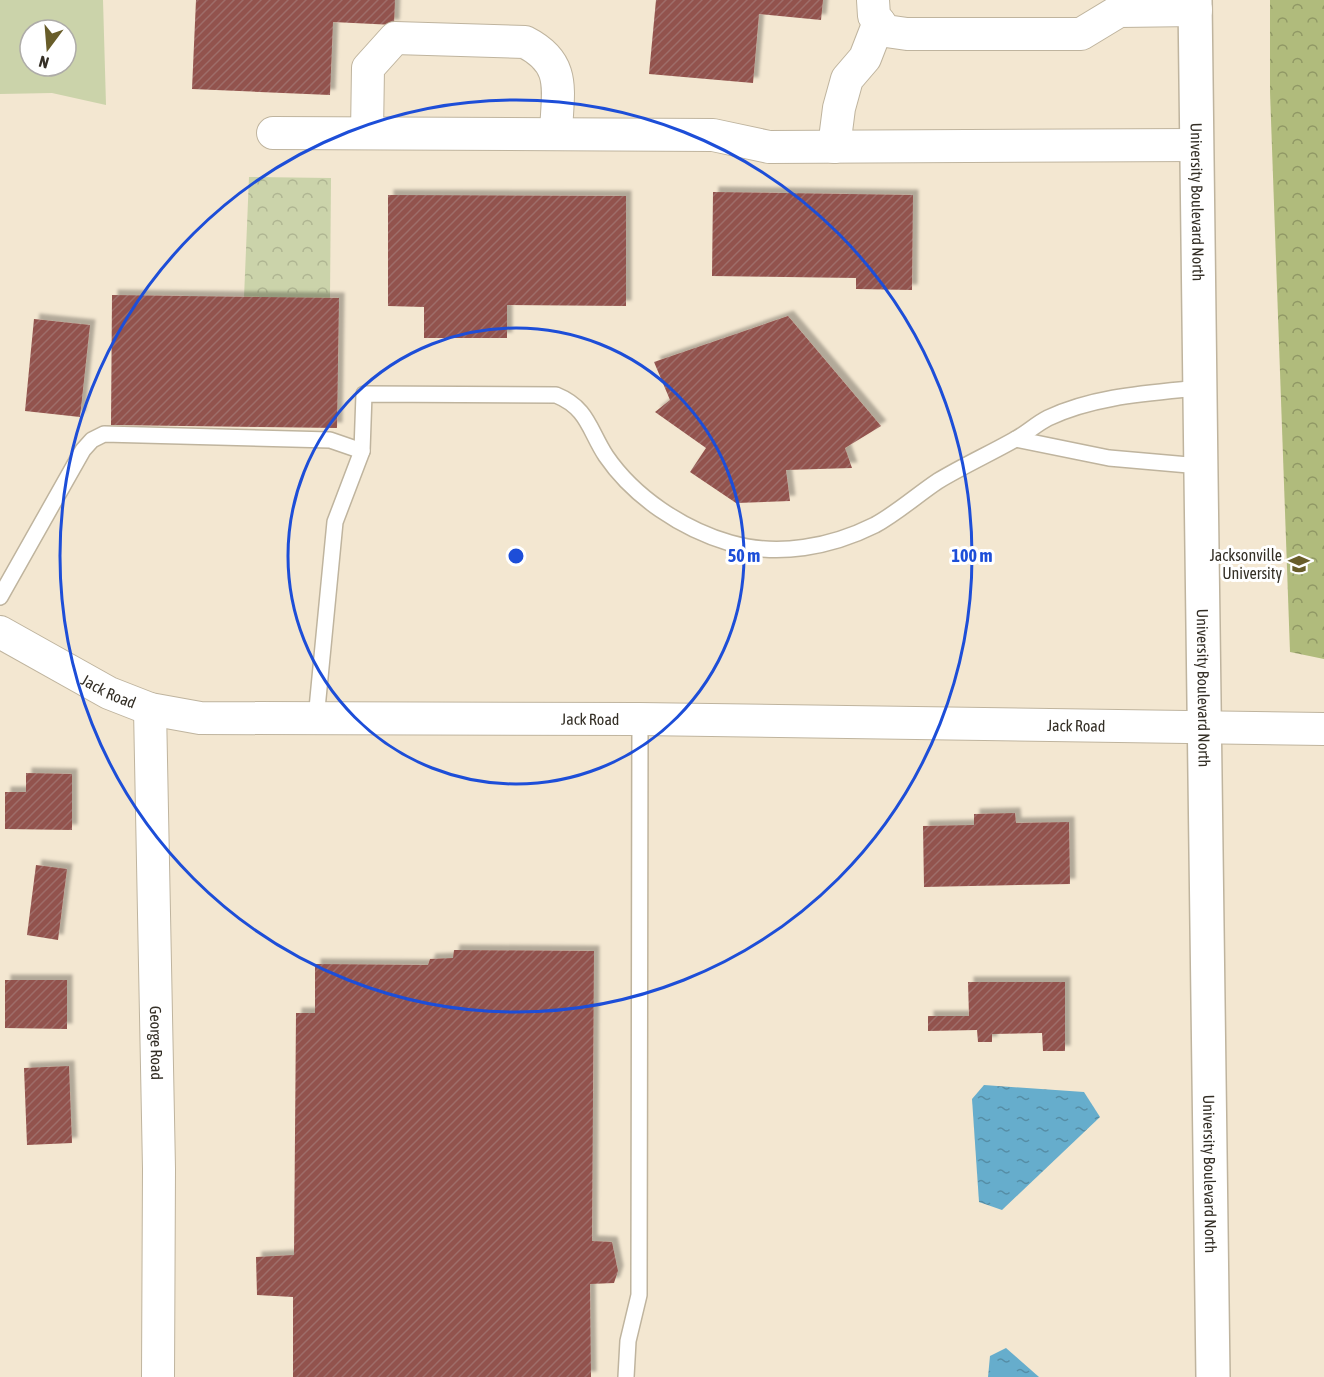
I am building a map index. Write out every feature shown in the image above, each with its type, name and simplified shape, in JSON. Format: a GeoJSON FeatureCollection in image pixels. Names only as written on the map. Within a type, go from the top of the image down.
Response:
{"type":"FeatureCollection","features":[{"type":"Feature","properties":{"kind":"main road","name":"University Boulevard North"},"geometry":{"type":"LineString","coordinates":[[1195,5],[1202,729],[1208,902],[1213,1377]]}},
{"type":"Feature","properties":{"kind":"street"},"geometry":{"type":"LineString","coordinates":[[876,11],[886,31],[907,34],[1081,34],[1119,12],[1195,5]]}},
{"type":"Feature","properties":{"kind":"street"},"geometry":{"type":"LineString","coordinates":[[834,147],[839,108],[847,79],[865,58],[876,11]]}},
{"type":"Feature","properties":{"kind":"street"},"geometry":{"type":"LineString","coordinates":[[367,133],[368,68],[395,38],[525,42],[543,51],[557,72],[556,134]]}},
{"type":"Feature","properties":{"kind":"street"},"geometry":{"type":"LineString","coordinates":[[273,133],[713,135],[768,147],[1197,145]]}},
{"type":"Feature","properties":{"kind":"street","name":"Jack Road"},"geometry":{"type":"LineString","coordinates":[[0,632],[109,693],[150,709],[200,718],[640,719],[1324,729]]}},
{"type":"Feature","properties":{"kind":"street","name":"George Road"},"geometry":{"type":"LineString","coordinates":[[150,709],[159,1169],[158,1377]]}},
{"type":"Feature","properties":{"kind":"lane"},"geometry":{"type":"LineString","coordinates":[[316,718],[335,522],[362,451],[364,394],[556,395],[571,401],[582,412],[606,456],[638,494],[680,521],[730,543],[780,549],[830,544],[876,524],[951,473],[1016,439],[1049,418],[1099,402],[1135,394],[1199,388]]}},
{"type":"Feature","properties":{"kind":"lane"},"geometry":{"type":"LineString","coordinates":[[0,597],[83,450],[92,440],[104,434],[330,440],[362,451]]}},
{"type":"Feature","properties":{"kind":"lane"},"geometry":{"type":"LineString","coordinates":[[1016,439],[1108,458],[1200,466]]}},
{"type":"Feature","properties":{"kind":"lane"},"geometry":{"type":"LineString","coordinates":[[626,1377],[628,1341],[639,1295],[640,719]]}},
{"type":"Feature","properties":{"kind":"green space"},"geometry":{"type":"Polygon","coordinates":[[[0,0],[103,0],[106,105],[52,93],[0,94],[0,0]]]}},
{"type":"Feature","properties":{"kind":"green space"},"geometry":{"type":"Polygon","coordinates":[[[1270,0],[1324,0],[1324,659],[1290,652],[1270,92],[1270,0]]]}},
{"type":"Feature","properties":{"kind":"green space"},"geometry":{"type":"Polygon","coordinates":[[[249,177],[331,178],[330,299],[244,298],[249,177]]]}},
{"type":"Feature","properties":{"kind":"water"},"geometry":{"type":"Polygon","coordinates":[[[984,1085],[1084,1092],[1100,1117],[1002,1210],[979,1202],[972,1099],[984,1085]]]}},
{"type":"Feature","properties":{"kind":"water"},"geometry":{"type":"Polygon","coordinates":[[[1006,1348],[1039,1377],[988,1377],[990,1356],[1006,1348]]]}},
{"type":"Feature","properties":{"kind":"building"},"geometry":{"type":"Polygon","coordinates":[[[196,0],[395,0],[394,25],[333,22],[330,95],[192,89],[196,0]]]}},
{"type":"Feature","properties":{"kind":"building"},"geometry":{"type":"Polygon","coordinates":[[[656,0],[823,0],[821,20],[759,14],[753,83],[649,74],[656,0]]]}},
{"type":"Feature","properties":{"kind":"building"},"geometry":{"type":"Polygon","coordinates":[[[713,192],[913,195],[912,290],[856,289],[856,278],[712,276],[713,192]]]}},
{"type":"Feature","properties":{"kind":"building"},"geometry":{"type":"Polygon","coordinates":[[[388,195],[626,196],[626,306],[507,305],[507,338],[424,338],[424,307],[388,306],[388,195]]]}},
{"type":"Feature","properties":{"kind":"building"},"geometry":{"type":"Polygon","coordinates":[[[112,295],[339,298],[337,428],[111,425],[112,295]]]}},
{"type":"Feature","properties":{"kind":"building"},"geometry":{"type":"Polygon","coordinates":[[[788,316],[881,426],[845,448],[852,468],[786,470],[790,501],[736,503],[690,472],[706,448],[655,412],[670,400],[654,362],[788,316]]]}},
{"type":"Feature","properties":{"kind":"building"},"geometry":{"type":"Polygon","coordinates":[[[34,319],[90,325],[80,417],[25,411],[34,319]]]}},
{"type":"Feature","properties":{"kind":"building"},"geometry":{"type":"Polygon","coordinates":[[[26,773],[72,774],[72,830],[5,829],[5,792],[26,792],[26,773]]]}},
{"type":"Feature","properties":{"kind":"building"},"geometry":{"type":"Polygon","coordinates":[[[1015,813],[1016,823],[1069,822],[1070,884],[924,887],[923,826],[974,825],[974,814],[1015,813]]]}},
{"type":"Feature","properties":{"kind":"building"},"geometry":{"type":"Polygon","coordinates":[[[36,865],[67,869],[58,940],[27,935],[36,865]]]}},
{"type":"Feature","properties":{"kind":"building"},"geometry":{"type":"Polygon","coordinates":[[[454,950],[594,951],[592,1241],[612,1242],[618,1271],[614,1283],[590,1284],[591,1377],[293,1377],[293,1297],[257,1295],[256,1257],[294,1255],[296,1013],[315,1013],[315,964],[428,965],[430,959],[453,958],[454,950]]]}},
{"type":"Feature","properties":{"kind":"building"},"geometry":{"type":"Polygon","coordinates":[[[5,980],[67,980],[67,1029],[5,1028],[5,980]]]}},
{"type":"Feature","properties":{"kind":"building"},"geometry":{"type":"Polygon","coordinates":[[[968,982],[1065,982],[1065,1051],[1043,1051],[1042,1033],[992,1034],[992,1042],[978,1042],[977,1030],[928,1031],[928,1016],[969,1016],[968,982]]]}},
{"type":"Feature","properties":{"kind":"building"},"geometry":{"type":"Polygon","coordinates":[[[69,1066],[72,1143],[27,1145],[24,1068],[69,1066]]]}},
{"type":"Feature","properties":{"kind":"place","name":"Jacksonville University"},"geometry":{"type":"Point","coordinates":[1299,564]}}]}
